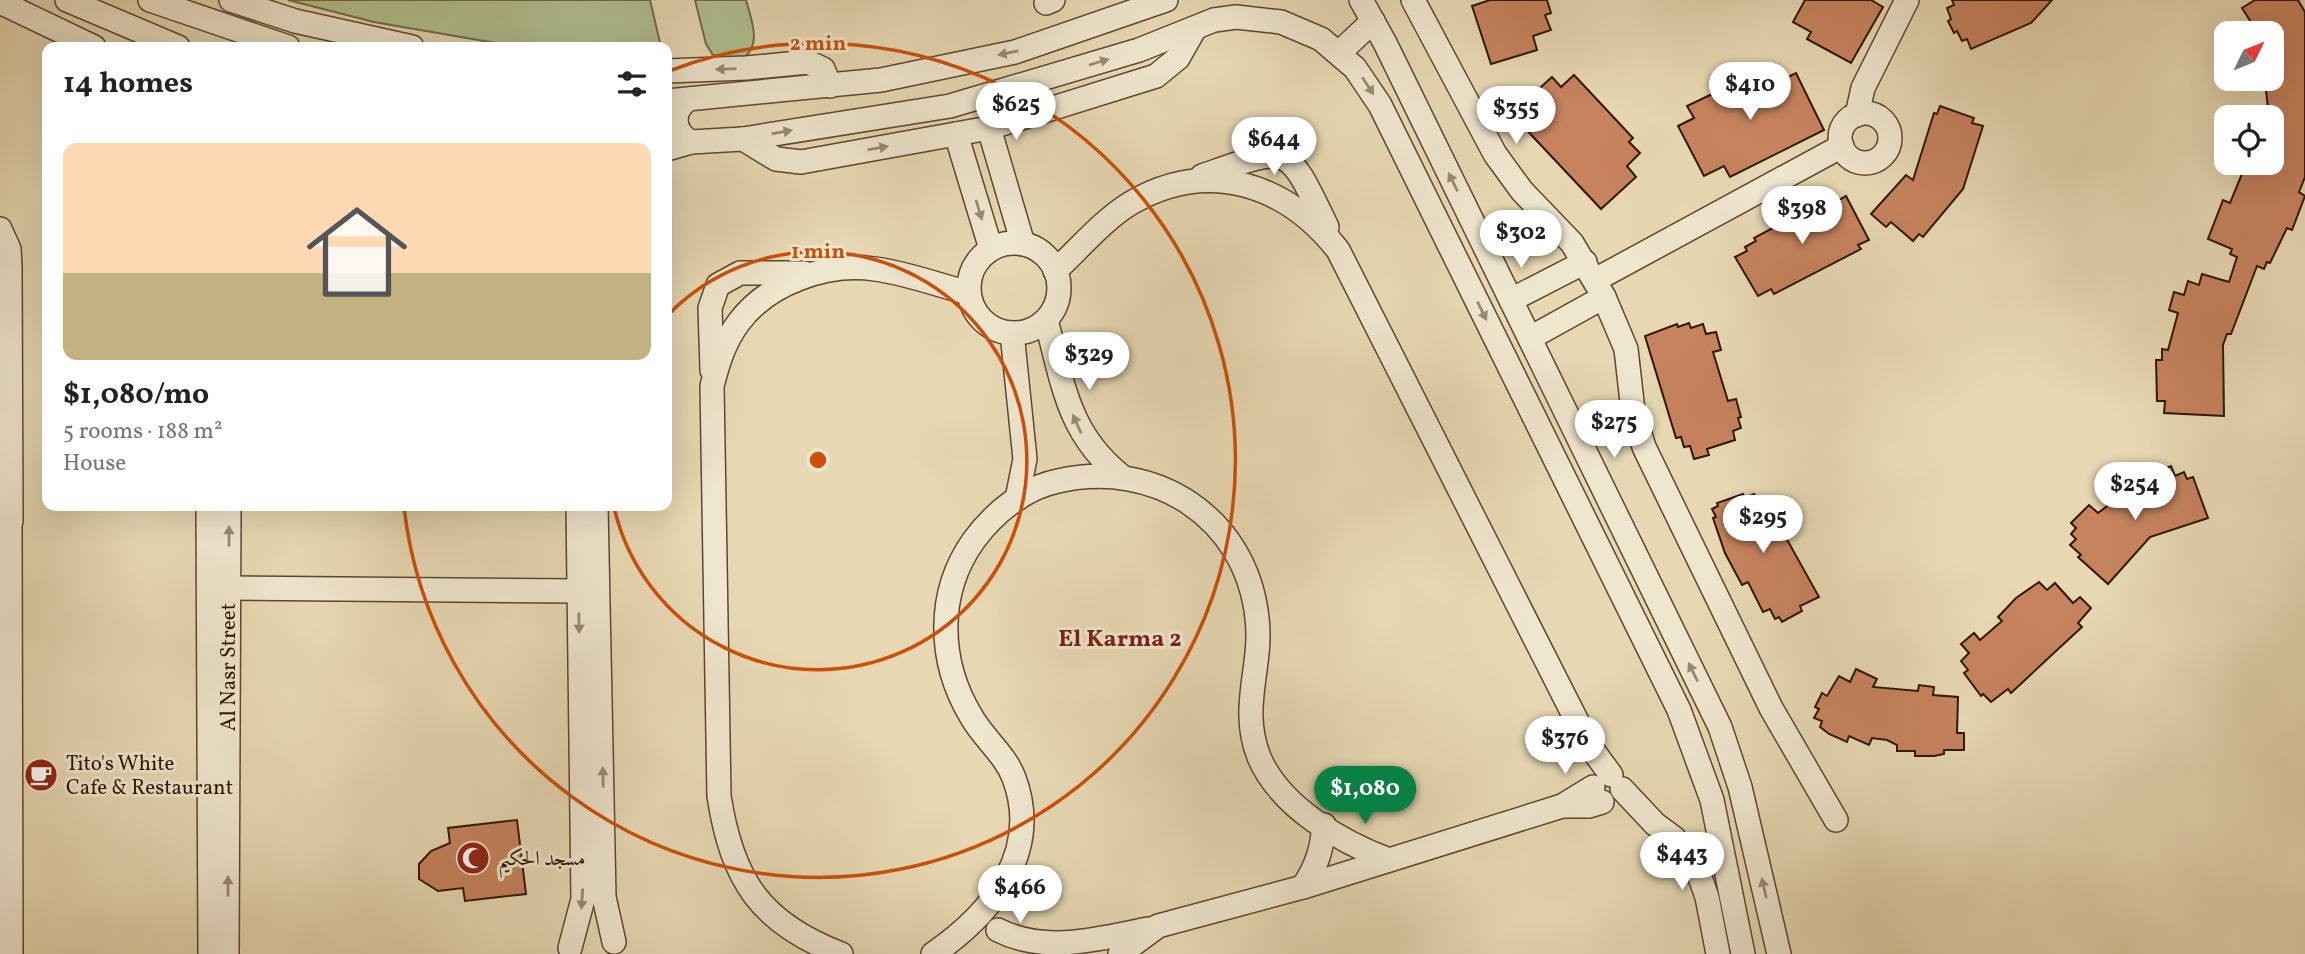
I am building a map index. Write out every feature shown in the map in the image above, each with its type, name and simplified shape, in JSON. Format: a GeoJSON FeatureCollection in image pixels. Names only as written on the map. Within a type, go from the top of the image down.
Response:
{"type":"FeatureCollection","features":[{"type":"Feature","properties":{"kind":"street"},"geometry":{"type":"LineString","coordinates":[[67,0],[166,42]]}},
{"type":"Feature","properties":{"kind":"street"},"geometry":{"type":"LineString","coordinates":[[150,0],[275,42]]}},
{"type":"Feature","properties":{"kind":"street"},"geometry":{"type":"LineString","coordinates":[[231,0],[295,21],[390,42]]}},
{"type":"Feature","properties":{"kind":"street"},"geometry":{"type":"LineString","coordinates":[[691,142],[680,134],[675,121],[678,99],[881,80],[1015,52],[1166,0]]}},
{"type":"Feature","properties":{"kind":"street"},"geometry":{"type":"LineString","coordinates":[[1361,0],[1720,727],[1740,787],[1779,954]]}},
{"type":"Feature","properties":{"kind":"street"},"geometry":{"type":"LineString","coordinates":[[1413,0],[1495,154],[1522,191],[1565,234],[1595,280],[1626,349],[1633,411],[1644,447],[1771,708],[1836,820]]}},
{"type":"Feature","properties":{"kind":"street"},"geometry":{"type":"LineString","coordinates":[[1857,115],[1865,113],[1881,119],[1889,133],[1888,150],[1876,161],[1859,162],[1845,153],[1842,131],[1857,115],[1863,88],[1907,0]]}},
{"type":"Feature","properties":{"kind":"street"},"geometry":{"type":"LineString","coordinates":[[0,2],[83,42]]}},
{"type":"Feature","properties":{"kind":"street"},"geometry":{"type":"LineString","coordinates":[[672,148],[691,142],[743,139],[950,106],[1139,50],[1236,9],[1302,29],[1340,52],[1356,68],[1380,105],[1683,719],[1712,800],[1743,954]]}},
{"type":"Feature","properties":{"kind":"street"},"geometry":{"type":"LineString","coordinates":[[87,42],[92,12]]}},
{"type":"Feature","properties":{"kind":"street"},"geometry":{"type":"LineString","coordinates":[[291,42],[295,21]]}},
{"type":"Feature","properties":{"kind":"street"},"geometry":{"type":"LineString","coordinates":[[1340,52],[1373,21]]}},
{"type":"Feature","properties":{"kind":"street"},"geometry":{"type":"LineString","coordinates":[[743,139],[776,159],[793,162],[989,128],[1156,76],[1178,58],[1195,28]]}},
{"type":"Feature","properties":{"kind":"street"},"geometry":{"type":"LineString","coordinates":[[672,71],[808,62],[823,69],[830,86]]}},
{"type":"Feature","properties":{"kind":"street"},"geometry":{"type":"LineString","coordinates":[[989,128],[1023,244]]}},
{"type":"Feature","properties":{"kind":"street"},"geometry":{"type":"LineString","coordinates":[[956,134],[991,249]]}},
{"type":"Feature","properties":{"kind":"street"},"geometry":{"type":"LineString","coordinates":[[1530,338],[1595,280],[1842,146]]}},
{"type":"Feature","properties":{"kind":"street"},"geometry":{"type":"LineString","coordinates":[[1055,271],[1130,203],[1257,157],[1282,156],[1293,163],[1301,174],[1589,745],[1606,789],[1639,820],[1655,824],[1680,845],[1697,869],[1707,897],[1718,954]]}},
{"type":"Feature","properties":{"kind":"street"},"geometry":{"type":"LineString","coordinates":[[1257,157],[1265,191]]}},
{"type":"Feature","properties":{"kind":"street"},"geometry":{"type":"LineString","coordinates":[[1265,191],[1301,174]]}},
{"type":"Feature","properties":{"kind":"street"},"geometry":{"type":"LineString","coordinates":[[1176,185],[1230,181],[1265,191],[1300,209],[1321,228],[1338,250]]}},
{"type":"Feature","properties":{"kind":"street"},"geometry":{"type":"LineString","coordinates":[[0,229],[9,249],[10,266],[5,423],[13,481],[5,524],[5,722],[11,954]]}},
{"type":"Feature","properties":{"kind":"street"},"geometry":{"type":"LineString","coordinates":[[1012,243],[1023,244],[1042,253],[1055,271],[1058,297],[1046,320],[1024,332],[1012,333],[988,325],[979,316],[969,293],[974,268],[991,249],[1012,243]]}},
{"type":"Feature","properties":{"kind":"street"},"geometry":{"type":"LineString","coordinates":[[712,386],[721,353],[738,324],[759,302],[786,284],[818,273],[846,268],[874,269],[969,293]]}},
{"type":"Feature","properties":{"kind":"street"},"geometry":{"type":"LineString","coordinates":[[818,273],[740,273],[718,285],[710,308],[719,796],[726,840],[744,881],[772,915],[809,942],[841,954]]}},
{"type":"Feature","properties":{"kind":"street"},"geometry":{"type":"LineString","coordinates":[[740,273],[759,302]]}},
{"type":"Feature","properties":{"kind":"street"},"geometry":{"type":"LineString","coordinates":[[1511,300],[1595,280]]}},
{"type":"Feature","properties":{"kind":"street"},"geometry":{"type":"LineString","coordinates":[[710,308],[738,324]]}},
{"type":"Feature","properties":{"kind":"street"},"geometry":{"type":"LineString","coordinates":[[1046,320],[1074,421],[1086,442],[1120,475]]}},
{"type":"Feature","properties":{"kind":"street"},"geometry":{"type":"LineString","coordinates":[[1012,333],[1025,458],[1017,499]]}},
{"type":"Feature","properties":{"kind":"street"},"geometry":{"type":"LineString","coordinates":[[933,954],[978,918],[999,894],[1014,865],[1022,834],[1021,804],[1014,776],[999,751],[972,719],[957,691],[948,660],[945,628],[950,590],[964,554],[987,523],[1017,499],[1049,483],[1084,475],[1120,475],[1161,486],[1198,508],[1228,539],[1248,577],[1258,619],[1250,694],[1250,726],[1259,757],[1270,777],[1298,807],[1355,845],[1389,860]]}},
{"type":"Feature","properties":{"kind":"street"},"geometry":{"type":"LineString","coordinates":[[0,502],[5,524]]}},
{"type":"Feature","properties":{"kind":"street","name":"Al Nasr Street"},"geometry":{"type":"LineString","coordinates":[[208,511],[218,615],[219,759],[227,954]]}},
{"type":"Feature","properties":{"kind":"street","name":"Al Nasr Street"},"geometry":{"type":"LineString","coordinates":[[218,615],[228,588],[229,511]]}},
{"type":"Feature","properties":{"kind":"street"},"geometry":{"type":"LineString","coordinates":[[578,511],[579,591],[593,812],[604,897],[617,948]]}},
{"type":"Feature","properties":{"kind":"street"},"geometry":{"type":"LineString","coordinates":[[569,951],[583,900],[593,812],[596,511]]}},
{"type":"Feature","properties":{"kind":"street"},"geometry":{"type":"LineString","coordinates":[[228,588],[579,591]]}},
{"type":"Feature","properties":{"kind":"street","name":"Al Nasr Street"},"geometry":{"type":"LineString","coordinates":[[210,954],[219,759]]}},
{"type":"Feature","properties":{"kind":"street"},"geometry":{"type":"LineString","coordinates":[[998,930],[1014,938],[1032,942],[1086,948],[1303,887],[1562,806],[1589,806],[1606,789]]}},
{"type":"Feature","properties":{"kind":"street"},"geometry":{"type":"LineString","coordinates":[[1303,887],[1315,869],[1322,848],[1324,825]]}},
{"type":"Feature","properties":{"kind":"street"},"geometry":{"type":"LineString","coordinates":[[996,954],[999,894]]}},
{"type":"Feature","properties":{"kind":"street"},"geometry":{"type":"LineString","coordinates":[[1120,954],[1158,926]]}},
{"type":"Feature","properties":{"kind":"street"},"geometry":{"type":"LineString","coordinates":[[569,951],[587,935],[601,935],[617,948]]}},
{"type":"Feature","properties":{"kind":"street"},"geometry":{"type":"LineString","coordinates":[[0,950],[5,954]]}},
{"type":"Feature","properties":{"kind":"green space"},"geometry":{"type":"Polygon","coordinates":[[[288,0],[650,0],[660,42],[490,42],[374,22],[288,0]]]}},
{"type":"Feature","properties":{"kind":"green space"},"geometry":{"type":"Polygon","coordinates":[[[695,0],[746,0],[754,41],[747,55],[740,61],[715,58],[706,44],[695,0]]]}},
{"type":"Feature","properties":{"kind":"building"},"geometry":{"type":"Polygon","coordinates":[[[1490,0],[1547,0],[1551,13],[1545,15],[1551,30],[1533,36],[1537,50],[1491,64],[1472,6],[1490,0]]]}},
{"type":"Feature","properties":{"kind":"building"},"geometry":{"type":"Polygon","coordinates":[[[1805,0],[1871,0],[1883,7],[1851,63],[1807,39],[1811,32],[1793,22],[1805,0]]]}},
{"type":"Feature","properties":{"kind":"building"},"geometry":{"type":"Polygon","coordinates":[[[1952,0],[2052,0],[2031,23],[1971,49],[1967,39],[1962,41],[1948,21],[1951,19],[1947,8],[1954,5],[1952,0]]]}},
{"type":"Feature","properties":{"kind":"building"},"geometry":{"type":"Polygon","coordinates":[[[2255,0],[2298,0],[2305,12],[2305,177],[2299,192],[2305,196],[2292,230],[2287,228],[2270,263],[2267,262],[2264,269],[2257,266],[2231,334],[2227,334],[2223,345],[2224,416],[2164,413],[2165,401],[2157,401],[2156,360],[2162,360],[2162,349],[2168,350],[2178,313],[2169,310],[2174,292],[2184,295],[2188,281],[2199,285],[2202,274],[2229,282],[2237,257],[2230,254],[2232,249],[2208,239],[2223,200],[2230,203],[2242,175],[2284,175],[2284,105],[2268,105],[2266,91],[2284,91],[2284,21],[2250,21],[2242,8],[2255,0]]]}},
{"type":"Feature","properties":{"kind":"building"},"geometry":{"type":"Polygon","coordinates":[[[1775,64],[1782,80],[1796,73],[1824,130],[1730,177],[1724,166],[1704,176],[1678,126],[1694,118],[1687,106],[1775,64]]]}},
{"type":"Feature","properties":{"kind":"building"},"geometry":{"type":"Polygon","coordinates":[[[1574,75],[1633,138],[1629,142],[1640,153],[1627,166],[1636,177],[1601,209],[1521,124],[1524,121],[1515,111],[1552,77],[1561,87],[1574,75]]]}},
{"type":"Feature","properties":{"kind":"building"},"geometry":{"type":"Polygon","coordinates":[[[1940,106],[1974,118],[1972,123],[1983,126],[1963,189],[1923,237],[1919,234],[1913,241],[1891,222],[1886,227],[1871,214],[1906,175],[1913,180],[1934,113],[1937,114],[1940,106]]]}},
{"type":"Feature","properties":{"kind":"building"},"geometry":{"type":"Polygon","coordinates":[[[1846,196],[1869,240],[1858,245],[1861,249],[1774,294],[1771,289],[1758,296],[1735,257],[1747,251],[1745,247],[1756,241],[1754,238],[1823,202],[1830,200],[1832,204],[1846,196]]]}},
{"type":"Feature","properties":{"kind":"building"},"geometry":{"type":"Polygon","coordinates":[[[1689,323],[1691,328],[1703,324],[1706,334],[1716,332],[1721,350],[1713,352],[1728,401],[1736,399],[1741,417],[1738,418],[1741,428],[1733,431],[1735,440],[1707,449],[1709,455],[1694,459],[1690,446],[1684,447],[1681,437],[1676,438],[1645,336],[1677,324],[1678,327],[1689,323]]]}},
{"type":"Feature","properties":{"kind":"building"},"geometry":{"type":"Polygon","coordinates":[[[2171,466],[2175,476],[2184,472],[2187,479],[2193,477],[2208,518],[2150,537],[2108,584],[2078,557],[2081,555],[2070,545],[2076,539],[2071,534],[2076,528],[2071,523],[2089,505],[2098,513],[2114,501],[2158,484],[2154,473],[2171,466]]]}},
{"type":"Feature","properties":{"kind":"building"},"geometry":{"type":"Polygon","coordinates":[[[1743,494],[1745,498],[1754,494],[1759,503],[1770,498],[1778,514],[1774,516],[1819,597],[1800,606],[1802,611],[1782,622],[1779,617],[1775,619],[1770,609],[1763,612],[1748,582],[1742,585],[1725,553],[1713,518],[1716,517],[1712,509],[1718,506],[1717,503],[1743,494]]]}},
{"type":"Feature","properties":{"kind":"building"},"geometry":{"type":"Polygon","coordinates":[[[2039,582],[2047,590],[2055,583],[2073,603],[2080,597],[2091,608],[2078,623],[2082,627],[2011,693],[2008,689],[1991,702],[1983,694],[1981,696],[1964,673],[1968,670],[1961,661],[1969,653],[1961,644],[1974,633],[1980,640],[2002,621],[1998,617],[2016,598],[2039,582]]]}},
{"type":"Feature","properties":{"kind":"building"},"geometry":{"type":"Polygon","coordinates":[[[1856,669],[1877,679],[1873,687],[1918,691],[1919,685],[1934,687],[1933,695],[1958,697],[1957,733],[1964,733],[1964,750],[1944,750],[1944,754],[1915,756],[1915,751],[1897,751],[1897,745],[1887,740],[1872,738],[1869,745],[1849,736],[1847,742],[1829,734],[1820,727],[1822,721],[1814,718],[1819,709],[1815,707],[1822,693],[1827,696],[1839,676],[1850,682],[1856,669]]]}},
{"type":"Feature","properties":{"kind":"building","name":"مسجد الحكيم"},"geometry":{"type":"Polygon","coordinates":[[[517,820],[526,894],[465,901],[463,888],[438,891],[419,879],[419,864],[431,851],[450,843],[448,828],[517,820]]]}},
{"type":"Feature","properties":{"kind":"place","name":"Tito's White Cafe & Restaurant"},"geometry":{"type":"Point","coordinates":[41,775]}},
{"type":"Feature","properties":{"kind":"place","name":"مسجد الحكيم"},"geometry":{"type":"Point","coordinates":[473,858]}},
{"type":"Feature","properties":{"kind":"district","name":"El Karma 2"},"geometry":{"type":"Point","coordinates":[1120,638]}}]}
